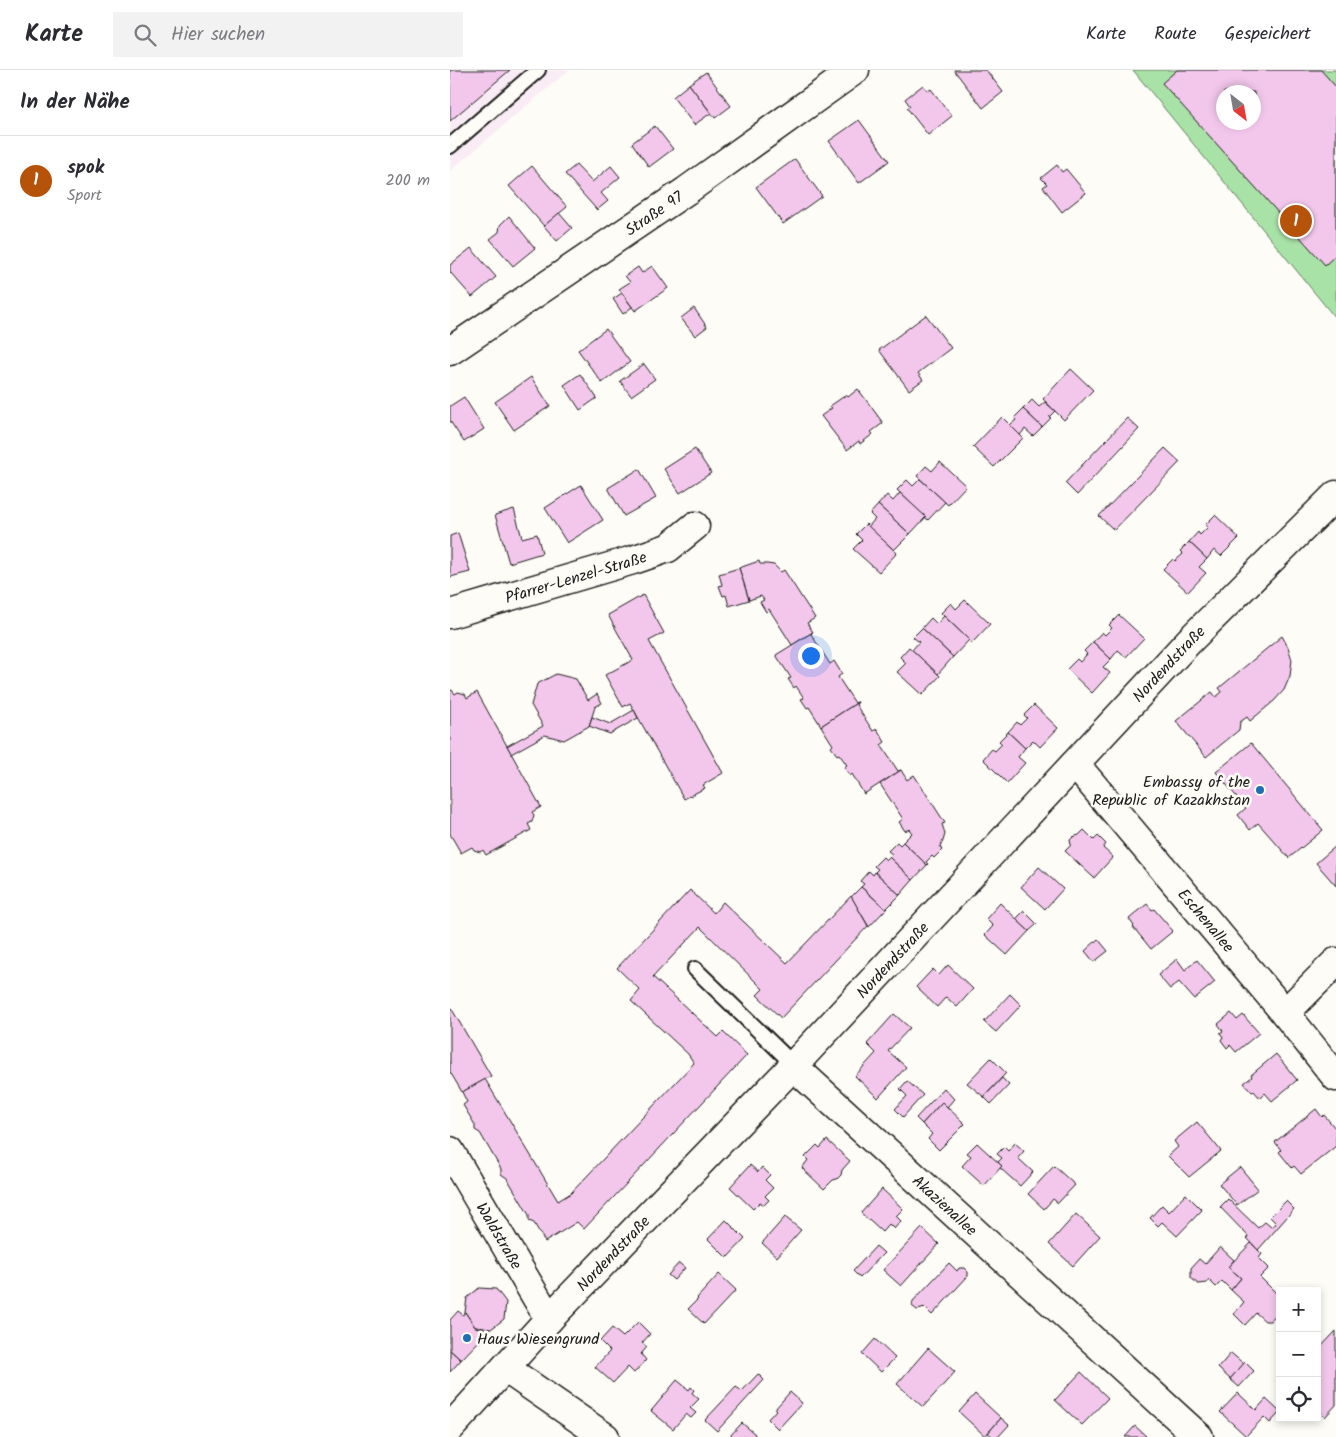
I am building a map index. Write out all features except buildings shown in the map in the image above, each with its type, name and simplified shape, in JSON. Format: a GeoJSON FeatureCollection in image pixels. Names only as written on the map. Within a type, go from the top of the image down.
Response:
{"type":"FeatureCollection","features":[{"type":"Feature","properties":{"kind":"street","name":"Straße 97"},"geometry":{"type":"LineString","coordinates":[[450,351],[686,191],[855,70]]}},
{"type":"Feature","properties":{"kind":"street","name":"Nordendstraße"},"geometry":{"type":"LineString","coordinates":[[450,1428],[549,1319],[794,1065],[1189,641],[1336,495]]}},
{"type":"Feature","properties":{"kind":"street","name":"Pfarrer-Lenzel-Straße"},"geometry":{"type":"LineString","coordinates":[[450,614],[668,548],[696,526]]}},
{"type":"Feature","properties":{"kind":"street","name":"Eschenallee"},"geometry":{"type":"LineString","coordinates":[[1075,764],[1285,1013],[1336,1077]]}},
{"type":"Feature","properties":{"kind":"street"},"geometry":{"type":"LineString","coordinates":[[1285,1013],[1336,962]]}},
{"type":"Feature","properties":{"kind":"street","name":"Akazienallee"},"geometry":{"type":"LineString","coordinates":[[794,1065],[1199,1437]]}},
{"type":"Feature","properties":{"kind":"street","name":"Waldstraße"},"geometry":{"type":"LineString","coordinates":[[450,1152],[549,1319]]}},
{"type":"Feature","properties":{"kind":"street"},"geometry":{"type":"LineString","coordinates":[[505,1368],[605,1437]]}},
{"type":"Feature","properties":{"kind":"lane"},"geometry":{"type":"LineString","coordinates":[[450,146],[538,70]]}},
{"type":"Feature","properties":{"kind":"lane","name":"Akazienallee"},"geometry":{"type":"LineString","coordinates":[[694,969],[794,1065]]}},
{"type":"Feature","properties":{"kind":"shaded area"},"geometry":{"type":"Polygon","coordinates":[[[450,70],[569,70],[450,171],[450,70]]]}},
{"type":"Feature","properties":{"kind":"green space"},"geometry":{"type":"Polygon","coordinates":[[[1133,70],[1336,70],[1336,319],[1133,70]]]}},
{"type":"Feature","properties":{"kind":"place","name":"spok"},"geometry":{"type":"Point","coordinates":[1296,221]}},
{"type":"Feature","properties":{"kind":"place","name":"Embassy of the Republic of Kazakhstan"},"geometry":{"type":"Point","coordinates":[1260,790]}},
{"type":"Feature","properties":{"kind":"place","name":"Haus Wiesengrund"},"geometry":{"type":"Point","coordinates":[467,1338]}}]}
